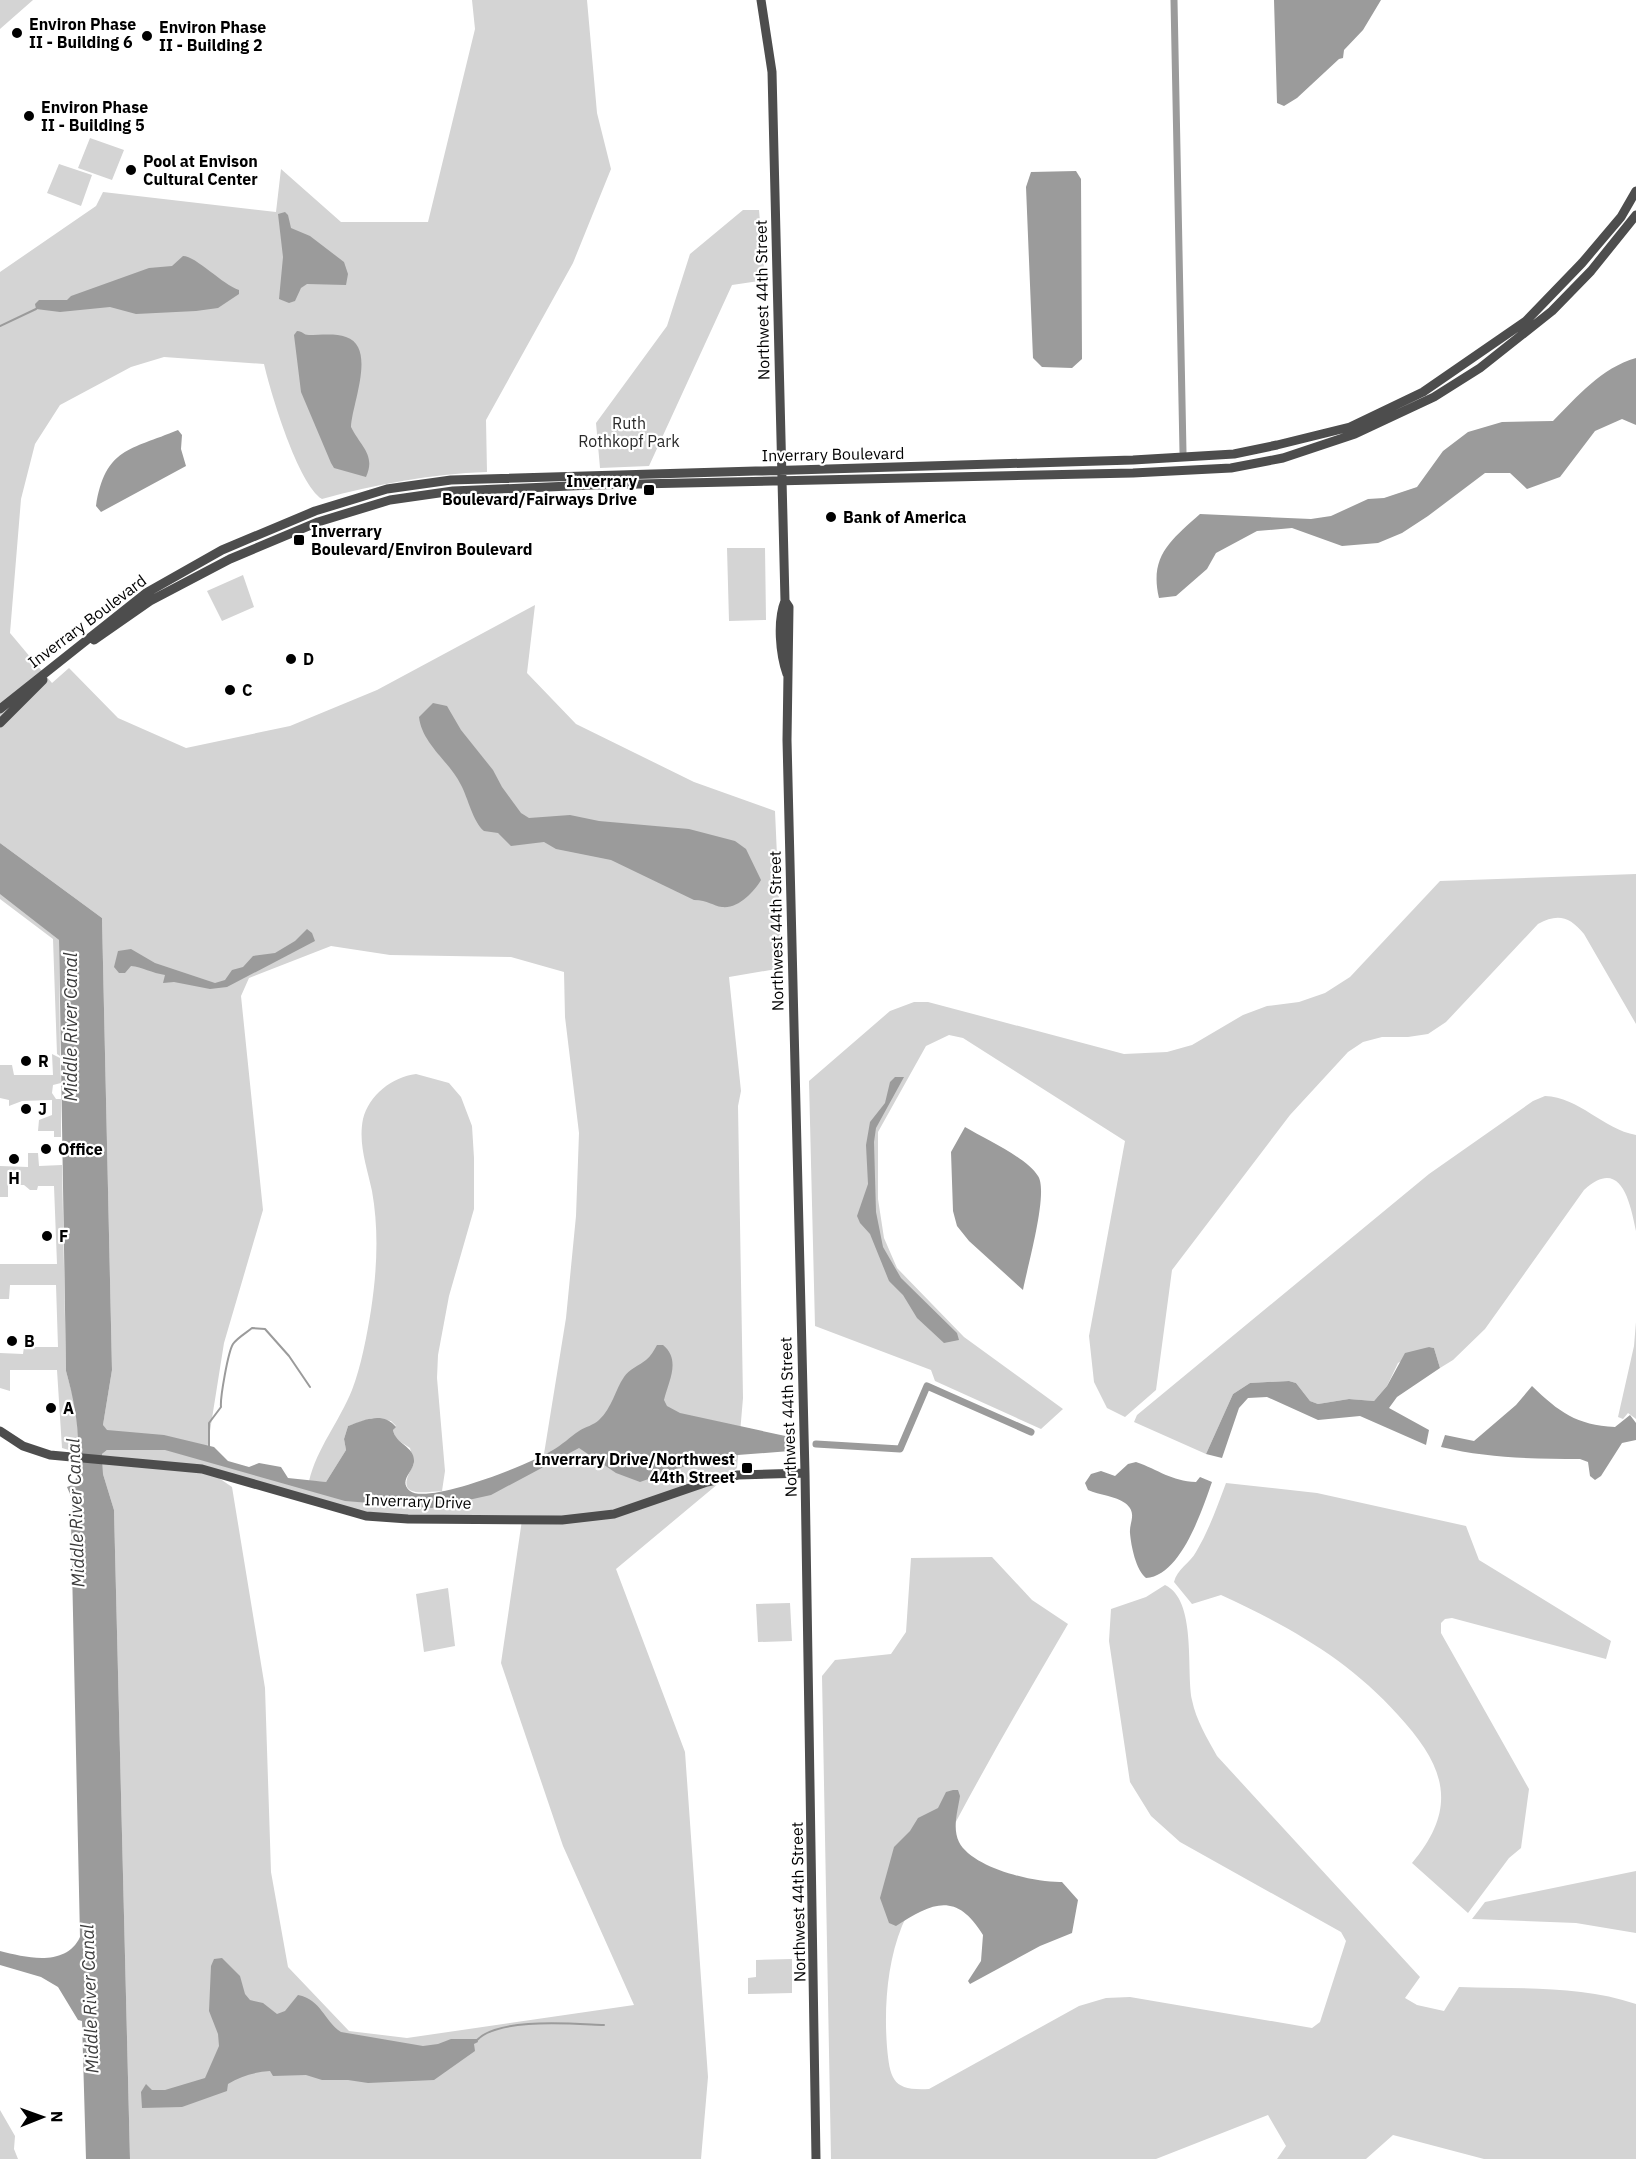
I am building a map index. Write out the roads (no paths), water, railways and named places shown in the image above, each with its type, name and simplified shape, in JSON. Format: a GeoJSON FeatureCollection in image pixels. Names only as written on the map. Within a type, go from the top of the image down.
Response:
{"type":"FeatureCollection","features":[{"type":"Feature","properties":{"kind":"street","name":"Northwest 44th Street"},"geometry":{"type":"LineString","coordinates":[[761,0],[772,72],[785,601],[781,628],[783,663],[787,674],[791,933],[805,1473],[816,2159]]}},
{"type":"Feature","properties":{"kind":"street","name":"Inverrary Boulevard"},"geometry":{"type":"LineString","coordinates":[[0,709],[146,593],[222,550],[315,511],[387,489],[451,480],[929,467],[1234,454],[1350,427],[1423,392],[1526,321],[1582,263],[1620,216],[1636,191]]}},
{"type":"Feature","properties":{"kind":"street","name":"Inverrary Boulevard"},"geometry":{"type":"LineString","coordinates":[[0,723],[42,680],[150,601],[230,559],[318,522],[390,500],[453,491],[1133,473],[1231,468],[1283,458],[1355,434],[1434,397],[1480,368],[1534,326],[1591,271],[1636,215]]}},
{"type":"Feature","properties":{"kind":"street"},"geometry":{"type":"LineString","coordinates":[[929,467],[930,477]]}},
{"type":"Feature","properties":{"kind":"street","name":"Inverrary Drive"},"geometry":{"type":"LineString","coordinates":[[0,1431],[32,1450],[77,1459],[202,1469],[366,1516],[562,1520],[614,1514],[707,1482],[738,1475],[805,1473]]}},
{"type":"Feature","properties":{"kind":"water"},"geometry":{"type":"Polygon","coordinates":[[[1274,0],[1381,0],[1363,30],[1344,50],[1343,58],[1339,59],[1297,98],[1284,106],[1277,103],[1274,0]]]}},
{"type":"Feature","properties":{"kind":"water"},"geometry":{"type":"Polygon","coordinates":[[[1076,171],[1081,179],[1082,359],[1072,368],[1042,367],[1033,358],[1026,187],[1031,172],[1076,171]]]}},
{"type":"Feature","properties":{"kind":"water"},"geometry":{"type":"Polygon","coordinates":[[[285,212],[291,228],[310,236],[344,262],[348,274],[346,285],[307,284],[301,288],[295,301],[289,303],[279,299],[283,257],[278,214],[285,212]]]}},
{"type":"Feature","properties":{"kind":"water"},"geometry":{"type":"Polygon","coordinates":[[[183,256],[195,261],[225,283],[239,290],[239,294],[218,308],[196,311],[136,314],[110,307],[60,312],[36,309],[35,304],[39,300],[67,300],[71,296],[149,268],[172,266],[183,256]]]}},
{"type":"Feature","properties":{"kind":"water"},"geometry":{"type":"Polygon","coordinates":[[[297,331],[307,335],[346,337],[355,343],[360,352],[360,377],[351,427],[368,457],[369,469],[366,477],[334,468],[331,463],[301,392],[294,335],[297,331]]]}},
{"type":"Feature","properties":{"kind":"water"},"geometry":{"type":"Polygon","coordinates":[[[1636,358],[1636,425],[1622,419],[1595,431],[1560,477],[1527,489],[1510,473],[1485,473],[1428,516],[1402,533],[1378,543],[1342,546],[1292,528],[1257,531],[1216,553],[1207,569],[1176,596],[1159,598],[1157,571],[1160,560],[1172,541],[1200,514],[1311,519],[1331,516],[1368,499],[1384,498],[1417,487],[1443,451],[1468,432],[1502,422],[1553,421],[1601,376],[1636,358]]]}},
{"type":"Feature","properties":{"kind":"water"},"geometry":{"type":"Polygon","coordinates":[[[178,430],[182,435],[181,449],[186,466],[101,512],[96,506],[100,487],[113,462],[133,448],[178,430]]]}},
{"type":"Feature","properties":{"kind":"water"},"geometry":{"type":"Polygon","coordinates":[[[433,703],[447,706],[461,730],[493,770],[521,813],[529,818],[570,815],[599,821],[689,829],[735,841],[746,849],[761,880],[754,890],[740,902],[722,907],[694,900],[611,860],[556,849],[544,842],[511,846],[498,833],[484,831],[480,827],[464,790],[425,736],[419,717],[433,703]]]}},
{"type":"Feature","properties":{"kind":"water","name":"Middle River Canal"},"geometry":{"type":"Polygon","coordinates":[[[0,843],[102,918],[112,1370],[103,1425],[107,1430],[164,1435],[214,1447],[228,1461],[249,1467],[259,1463],[281,1467],[288,1478],[326,1482],[346,1450],[344,1439],[348,1426],[367,1419],[385,1419],[396,1427],[393,1430],[395,1435],[414,1457],[413,1466],[405,1484],[407,1487],[410,1491],[420,1494],[437,1492],[481,1481],[525,1464],[560,1446],[579,1431],[597,1422],[607,1410],[626,1374],[648,1358],[657,1345],[663,1345],[673,1364],[664,1400],[667,1406],[680,1413],[790,1437],[790,1451],[711,1457],[640,1482],[616,1473],[579,1448],[491,1495],[432,1508],[345,1501],[165,1450],[107,1450],[102,1454],[103,1474],[114,1510],[130,2159],[86,2159],[82,2021],[78,2020],[58,1987],[41,1977],[0,1965],[0,1951],[33,1958],[45,1958],[65,1953],[74,1947],[80,1937],[71,1521],[73,1501],[67,1487],[75,1484],[78,1441],[76,1413],[66,1371],[59,940],[0,894],[0,843]]]}},
{"type":"Feature","properties":{"kind":"water"},"geometry":{"type":"Polygon","coordinates":[[[307,929],[312,933],[315,941],[227,987],[210,989],[174,982],[163,983],[165,975],[131,966],[125,973],[119,973],[114,967],[118,951],[131,949],[155,963],[215,983],[225,980],[232,970],[243,967],[253,956],[275,953],[295,941],[307,929]]]}},
{"type":"Feature","properties":{"kind":"water"},"geometry":{"type":"Polygon","coordinates":[[[895,1077],[904,1077],[876,1128],[874,1142],[876,1212],[883,1247],[901,1278],[957,1333],[959,1340],[944,1343],[917,1318],[903,1295],[889,1281],[870,1234],[857,1216],[868,1184],[866,1145],[870,1122],[885,1103],[890,1082],[895,1077]]]}},
{"type":"Feature","properties":{"kind":"water"},"geometry":{"type":"Polygon","coordinates":[[[965,1127],[1015,1155],[1038,1176],[1041,1185],[1039,1213],[1023,1290],[969,1241],[957,1226],[953,1211],[951,1152],[965,1127]]]}},
{"type":"Feature","properties":{"kind":"water"},"geometry":{"type":"Polygon","coordinates":[[[1429,1347],[1434,1348],[1440,1368],[1397,1397],[1389,1408],[1429,1430],[1426,1445],[1360,1416],[1318,1420],[1267,1397],[1248,1398],[1239,1408],[1222,1458],[1206,1454],[1233,1394],[1250,1383],[1289,1381],[1296,1383],[1310,1401],[1318,1404],[1349,1399],[1374,1401],[1387,1386],[1405,1353],[1429,1347]]]}},
{"type":"Feature","properties":{"kind":"water"},"geometry":{"type":"Polygon","coordinates":[[[1532,1386],[1569,1416],[1589,1423],[1615,1427],[1630,1415],[1636,1423],[1636,1440],[1622,1443],[1601,1476],[1595,1480],[1590,1476],[1588,1462],[1580,1459],[1475,1454],[1441,1447],[1445,1435],[1474,1441],[1516,1405],[1532,1386]]]}},
{"type":"Feature","properties":{"kind":"water"},"geometry":{"type":"Polygon","coordinates":[[[1136,1462],[1179,1480],[1196,1482],[1200,1477],[1212,1482],[1196,1524],[1180,1554],[1170,1566],[1146,1578],[1139,1569],[1133,1551],[1130,1533],[1131,1510],[1117,1499],[1088,1490],[1085,1483],[1091,1474],[1101,1471],[1115,1476],[1128,1464],[1136,1462]]]}},
{"type":"Feature","properties":{"kind":"water"},"geometry":{"type":"Polygon","coordinates":[[[958,1790],[960,1796],[956,1819],[957,1837],[966,1851],[990,1866],[1005,1872],[1036,1880],[1062,1882],[1078,1900],[1072,1933],[1040,1946],[970,1984],[968,1981],[981,1961],[983,1935],[973,1921],[963,1912],[943,1905],[932,1907],[896,1926],[889,1923],[880,1898],[894,1847],[910,1831],[918,1818],[938,1808],[946,1792],[958,1790]]]}},
{"type":"Feature","properties":{"kind":"water"},"geometry":{"type":"Polygon","coordinates":[[[222,1958],[240,1976],[245,1994],[250,2000],[263,2003],[277,2014],[285,2011],[298,1995],[312,2001],[341,2032],[423,2046],[451,2039],[477,2039],[478,2042],[474,2044],[475,2051],[434,2080],[368,2083],[322,2080],[306,2075],[273,2076],[270,2071],[238,2079],[228,2084],[227,2091],[182,2107],[142,2108],[141,2092],[146,2084],[152,2090],[165,2090],[205,2078],[219,2046],[218,2034],[209,2011],[211,1966],[214,1959],[222,1958]]]}},
{"type":"Feature","properties":{"kind":"waterway"},"geometry":{"type":"LineString","coordinates":[[1174,0],[1183,452]]}},
{"type":"Feature","properties":{"kind":"waterway"},"geometry":{"type":"LineString","coordinates":[[0,326],[36,309]]}},
{"type":"Feature","properties":{"kind":"waterway"},"geometry":{"type":"LineString","coordinates":[[209,1448],[209,1423],[221,1407],[231,1349],[233,1344],[252,1328],[265,1329],[289,1356],[310,1387]]}},
{"type":"Feature","properties":{"kind":"waterway"},"geometry":{"type":"LineString","coordinates":[[816,1444],[900,1449],[927,1386],[1031,1432]]}},
{"type":"Feature","properties":{"kind":"waterway"},"geometry":{"type":"LineString","coordinates":[[477,2040],[488,2033],[519,2025],[556,2023],[604,2025]]}},
{"type":"Feature","properties":{"kind":"place","name":"Environ Phase II - Building 6"},"geometry":{"type":"Point","coordinates":[17,33]}},
{"type":"Feature","properties":{"kind":"place","name":"Environ Phase II - Building 2"},"geometry":{"type":"Point","coordinates":[147,36]}},
{"type":"Feature","properties":{"kind":"place","name":"Environ Phase II - Building 5"},"geometry":{"type":"Point","coordinates":[29,116]}},
{"type":"Feature","properties":{"kind":"place","name":"Pool at Envison Cultural Center"},"geometry":{"type":"Point","coordinates":[131,170]}},
{"type":"Feature","properties":{"kind":"place","name":"Inverrary Boulevard/Fairways Drive"},"geometry":{"type":"Point","coordinates":[649,490]}},
{"type":"Feature","properties":{"kind":"place","name":"Bank of America"},"geometry":{"type":"Point","coordinates":[831,517]}},
{"type":"Feature","properties":{"kind":"place","name":"Inverrary Boulevard/Environ Boulevard"},"geometry":{"type":"Point","coordinates":[299,540]}},
{"type":"Feature","properties":{"kind":"place","name":"D"},"geometry":{"type":"Point","coordinates":[291,659]}},
{"type":"Feature","properties":{"kind":"place","name":"C"},"geometry":{"type":"Point","coordinates":[230,690]}},
{"type":"Feature","properties":{"kind":"place","name":"R"},"geometry":{"type":"Point","coordinates":[26,1061]}},
{"type":"Feature","properties":{"kind":"place","name":"J"},"geometry":{"type":"Point","coordinates":[26,1109]}},
{"type":"Feature","properties":{"kind":"place","name":"Office"},"geometry":{"type":"Point","coordinates":[46,1149]}},
{"type":"Feature","properties":{"kind":"place","name":"H"},"geometry":{"type":"Point","coordinates":[14,1159]}},
{"type":"Feature","properties":{"kind":"place","name":"F"},"geometry":{"type":"Point","coordinates":[47,1236]}},
{"type":"Feature","properties":{"kind":"place","name":"B"},"geometry":{"type":"Point","coordinates":[12,1341]}},
{"type":"Feature","properties":{"kind":"place","name":"A"},"geometry":{"type":"Point","coordinates":[51,1408]}},
{"type":"Feature","properties":{"kind":"place","name":"Inverrary Drive/Northwest 44th Street"},"geometry":{"type":"Point","coordinates":[747,1468]}},
{"type":"Feature","properties":{"kind":"park label","name":"Ruth Rothkopf Park"},"geometry":{"type":"Point","coordinates":[629,432]}}]}
